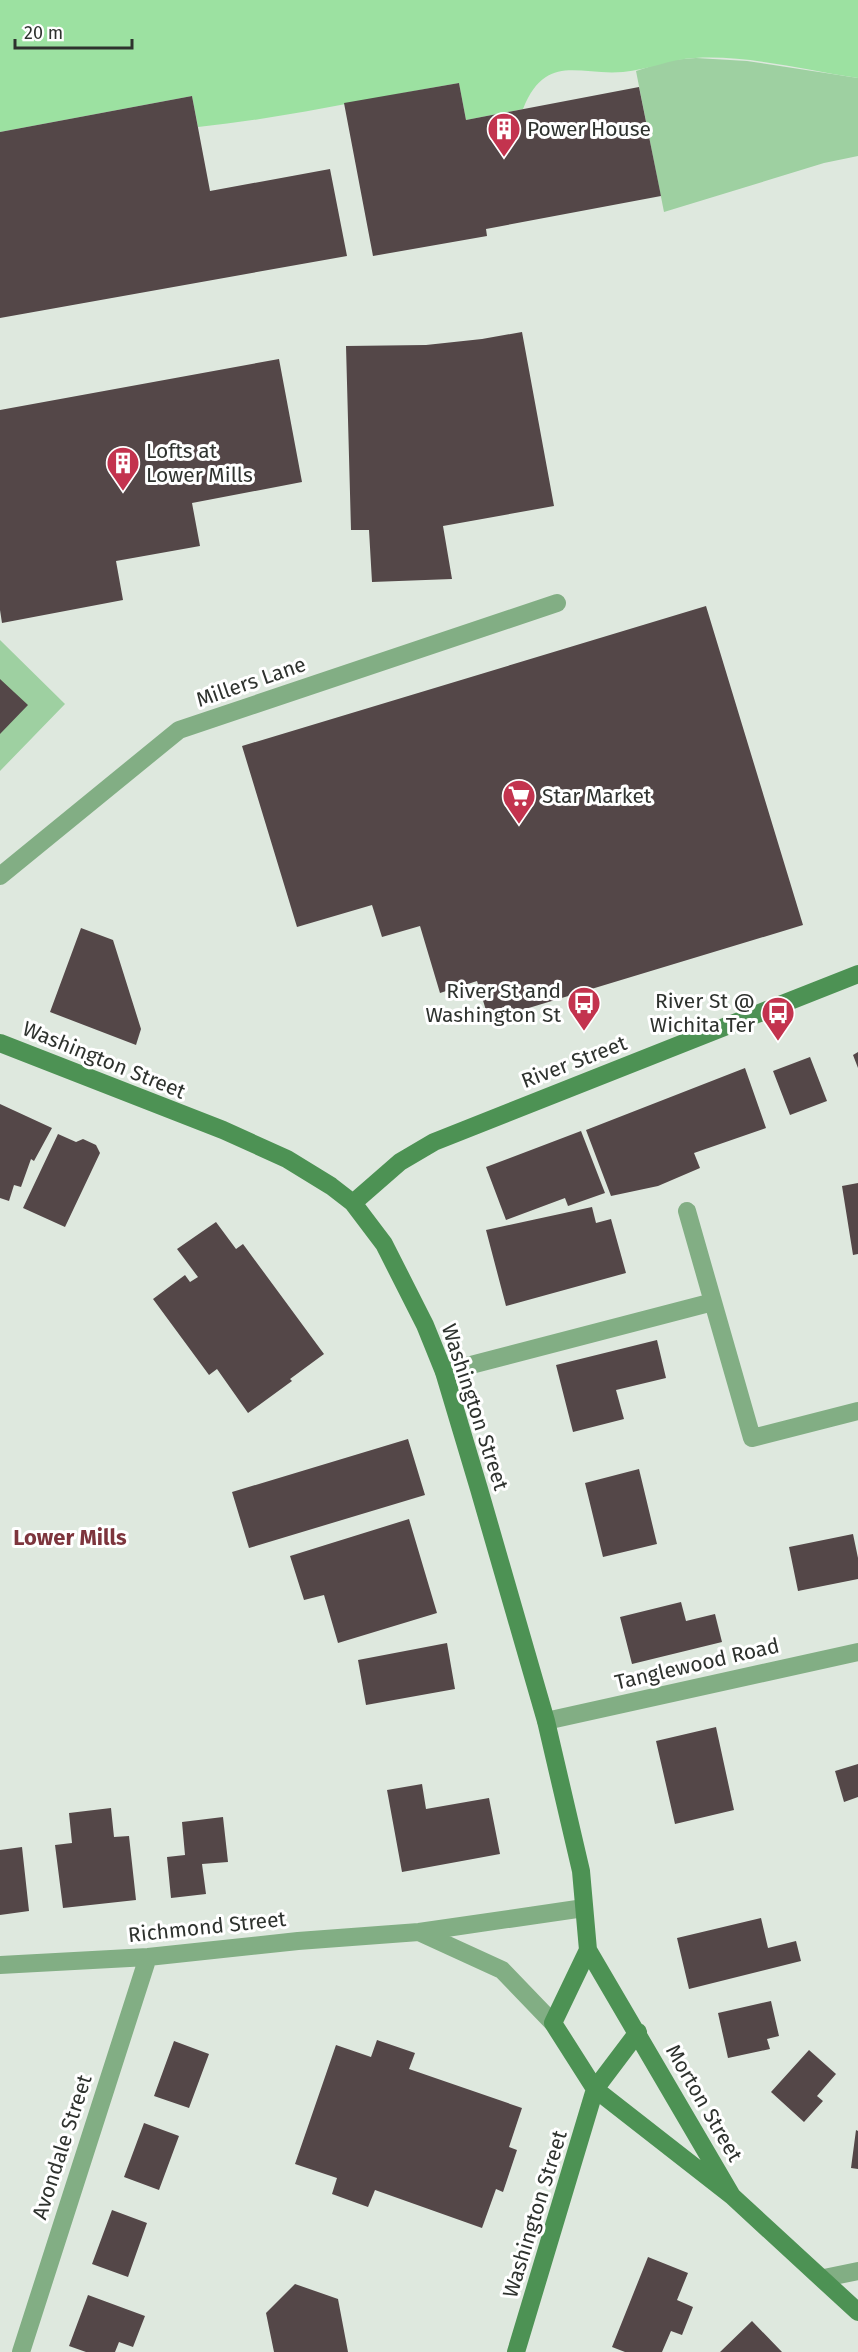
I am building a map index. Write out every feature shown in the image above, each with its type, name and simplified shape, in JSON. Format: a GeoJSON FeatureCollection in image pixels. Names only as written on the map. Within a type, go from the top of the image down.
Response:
{"type":"FeatureCollection","features":[{"type":"Feature","properties":{"kind":"main road","name":"River Street"},"geometry":{"type":"LineString","coordinates":[[353,1203],[400,1162],[434,1142],[858,974]]}},
{"type":"Feature","properties":{"kind":"main road","name":"Washington Street"},"geometry":{"type":"LineString","coordinates":[[0,1043],[254,1143],[314,1175],[353,1203],[367,1219],[390,1255],[425,1325],[444,1372],[546,1721],[581,1871],[588,1950],[638,2032],[595,2089],[516,2352]]}},
{"type":"Feature","properties":{"kind":"main road"},"geometry":{"type":"LineString","coordinates":[[588,1950],[553,2023],[595,2089]]}},
{"type":"Feature","properties":{"kind":"main road","name":"Morton Street"},"geometry":{"type":"LineString","coordinates":[[638,2032],[732,2196]]}},
{"type":"Feature","properties":{"kind":"main road","name":"Morton Street"},"geometry":{"type":"LineString","coordinates":[[595,2089],[732,2196],[824,2278],[858,2312]]}},
{"type":"Feature","properties":{"kind":"street","name":"Millers Lane"},"geometry":{"type":"LineString","coordinates":[[0,876],[179,730],[557,603]]}},
{"type":"Feature","properties":{"kind":"street"},"geometry":{"type":"LineString","coordinates":[[687,1211],[752,1438],[858,1411]]}},
{"type":"Feature","properties":{"kind":"street"},"geometry":{"type":"LineString","coordinates":[[444,1372],[713,1302]]}},
{"type":"Feature","properties":{"kind":"street","name":"Tanglewood Road"},"geometry":{"type":"LineString","coordinates":[[546,1721],[858,1652]]}},
{"type":"Feature","properties":{"kind":"street","name":"Richmond Street"},"geometry":{"type":"LineString","coordinates":[[0,1965],[148,1957],[298,1941],[419,1932],[584,1908]]}},
{"type":"Feature","properties":{"kind":"street","name":"Richmond Street"},"geometry":{"type":"LineString","coordinates":[[419,1932],[502,1970],[553,2023]]}},
{"type":"Feature","properties":{"kind":"street","name":"Avondale Street"},"geometry":{"type":"LineString","coordinates":[[21,2352],[148,1957]]}},
{"type":"Feature","properties":{"kind":"street"},"geometry":{"type":"LineString","coordinates":[[824,2278],[858,2271]]}},
{"type":"Feature","properties":{"kind":"shaded area"},"geometry":{"type":"Polygon","coordinates":[[[0,0],[858,0],[858,78],[756,61],[695,58],[623,72],[578,70],[553,73],[542,80],[532,91],[523,109],[466,120],[459,83],[296,113],[198,127],[192,96],[0,132],[0,0]]]}},
{"type":"Feature","properties":{"kind":"shaded area"},"geometry":{"type":"Polygon","coordinates":[[[696,58],[747,61],[858,78],[858,156],[824,163],[664,212],[636,71],[670,60],[696,58]]]}},
{"type":"Feature","properties":{"kind":"shaded area"},"geometry":{"type":"Polygon","coordinates":[[[0,640],[65,704],[0,771],[0,640]]]}},
{"type":"Feature","properties":{"kind":"building","name":"Power House"},"geometry":{"type":"Polygon","coordinates":[[[459,83],[466,120],[639,87],[661,196],[486,229],[487,236],[373,256],[344,103],[459,83]]]}},
{"type":"Feature","properties":{"kind":"building"},"geometry":{"type":"Polygon","coordinates":[[[192,96],[210,191],[330,169],[347,256],[0,318],[0,132],[192,96]]]}},
{"type":"Feature","properties":{"kind":"building"},"geometry":{"type":"Polygon","coordinates":[[[522,332],[554,506],[443,526],[452,579],[372,582],[369,530],[351,530],[346,346],[426,345],[522,332]]]}},
{"type":"Feature","properties":{"kind":"building","name":"Lofts at Lower Mills"},"geometry":{"type":"Polygon","coordinates":[[[279,359],[302,482],[192,503],[200,546],[116,561],[123,600],[2,623],[0,610],[0,410],[279,359]]]}},
{"type":"Feature","properties":{"kind":"building","name":"Star Market"},"geometry":{"type":"Polygon","coordinates":[[[706,606],[803,925],[489,1020],[477,981],[440,993],[420,926],[382,937],[372,905],[297,927],[242,746],[706,606]]]}},
{"type":"Feature","properties":{"kind":"building"},"geometry":{"type":"Polygon","coordinates":[[[0,679],[28,705],[0,734],[0,679]]]}},
{"type":"Feature","properties":{"kind":"building"},"geometry":{"type":"Polygon","coordinates":[[[81,928],[113,940],[141,1029],[136,1045],[50,1012],[81,928]]]}},
{"type":"Feature","properties":{"kind":"building"},"geometry":{"type":"Polygon","coordinates":[[[858,1052],[858,1068],[853,1055],[858,1052]]]}},
{"type":"Feature","properties":{"kind":"building"},"geometry":{"type":"Polygon","coordinates":[[[810,1057],[827,1101],[790,1115],[773,1071],[810,1057]]]}},
{"type":"Feature","properties":{"kind":"building"},"geometry":{"type":"Polygon","coordinates":[[[745,1068],[766,1128],[694,1153],[700,1168],[658,1186],[611,1196],[586,1130],[745,1068]]]}},
{"type":"Feature","properties":{"kind":"building"},"geometry":{"type":"Polygon","coordinates":[[[0,1104],[52,1128],[34,1161],[31,1159],[21,1187],[14,1185],[9,1201],[0,1198],[0,1104]]]}},
{"type":"Feature","properties":{"kind":"building"},"geometry":{"type":"Polygon","coordinates":[[[581,1131],[605,1193],[568,1206],[565,1198],[506,1220],[486,1167],[581,1131]]]}},
{"type":"Feature","properties":{"kind":"building"},"geometry":{"type":"Polygon","coordinates":[[[58,1134],[76,1142],[83,1139],[96,1145],[100,1153],[65,1227],[23,1208],[58,1134]]]}},
{"type":"Feature","properties":{"kind":"building"},"geometry":{"type":"Polygon","coordinates":[[[858,1183],[858,1254],[853,1255],[842,1186],[858,1183]]]}},
{"type":"Feature","properties":{"kind":"building"},"geometry":{"type":"Polygon","coordinates":[[[592,1207],[596,1223],[611,1219],[626,1273],[506,1306],[486,1230],[592,1207]]]}},
{"type":"Feature","properties":{"kind":"building"},"geometry":{"type":"Polygon","coordinates":[[[216,1222],[236,1249],[243,1244],[324,1354],[248,1413],[217,1369],[209,1375],[153,1299],[185,1275],[190,1282],[198,1277],[177,1249],[216,1222]]]}},
{"type":"Feature","properties":{"kind":"building"},"geometry":{"type":"Polygon","coordinates":[[[657,1340],[666,1378],[616,1390],[624,1419],[573,1432],[556,1365],[657,1340]]]}},
{"type":"Feature","properties":{"kind":"building"},"geometry":{"type":"Polygon","coordinates":[[[408,1439],[425,1495],[249,1548],[232,1492],[408,1439]]]}},
{"type":"Feature","properties":{"kind":"building"},"geometry":{"type":"Polygon","coordinates":[[[639,1469],[657,1544],[603,1557],[585,1483],[639,1469]]]}},
{"type":"Feature","properties":{"kind":"building"},"geometry":{"type":"Polygon","coordinates":[[[409,1519],[437,1613],[338,1643],[324,1595],[304,1600],[290,1556],[409,1519]]]}},
{"type":"Feature","properties":{"kind":"building"},"geometry":{"type":"Polygon","coordinates":[[[853,1534],[858,1558],[858,1579],[798,1591],[789,1547],[853,1534]]]}},
{"type":"Feature","properties":{"kind":"building"},"geometry":{"type":"Polygon","coordinates":[[[681,1602],[686,1621],[715,1614],[722,1642],[632,1664],[620,1617],[681,1602]]]}},
{"type":"Feature","properties":{"kind":"building"},"geometry":{"type":"Polygon","coordinates":[[[447,1643],[455,1689],[366,1705],[358,1660],[447,1643]]]}},
{"type":"Feature","properties":{"kind":"building"},"geometry":{"type":"Polygon","coordinates":[[[716,1727],[734,1810],[675,1824],[656,1741],[716,1727]]]}},
{"type":"Feature","properties":{"kind":"building"},"geometry":{"type":"Polygon","coordinates":[[[858,1764],[858,1797],[844,1802],[835,1771],[858,1764]]]}},
{"type":"Feature","properties":{"kind":"building"},"geometry":{"type":"Polygon","coordinates":[[[422,1784],[426,1809],[489,1798],[500,1854],[402,1872],[387,1790],[422,1784]]]}},
{"type":"Feature","properties":{"kind":"building"},"geometry":{"type":"Polygon","coordinates":[[[111,1808],[114,1837],[129,1836],[136,1900],[63,1908],[55,1845],[72,1843],[69,1813],[111,1808]]]}},
{"type":"Feature","properties":{"kind":"building"},"geometry":{"type":"Polygon","coordinates":[[[223,1817],[228,1862],[202,1864],[206,1894],[171,1898],[167,1857],[185,1855],[182,1822],[223,1817]]]}},
{"type":"Feature","properties":{"kind":"building"},"geometry":{"type":"Polygon","coordinates":[[[22,1847],[29,1911],[0,1915],[0,1850],[22,1847]]]}},
{"type":"Feature","properties":{"kind":"building"},"geometry":{"type":"Polygon","coordinates":[[[761,1918],[768,1948],[796,1941],[801,1961],[689,1989],[677,1938],[761,1918]]]}},
{"type":"Feature","properties":{"kind":"building"},"geometry":{"type":"Polygon","coordinates":[[[771,2001],[779,2036],[767,2039],[770,2049],[728,2058],[718,2013],[771,2001]]]}},
{"type":"Feature","properties":{"kind":"building"},"geometry":{"type":"Polygon","coordinates":[[[377,2040],[415,2053],[409,2069],[522,2108],[509,2147],[517,2150],[503,2192],[496,2189],[482,2228],[375,2190],[368,2207],[332,2194],[337,2178],[295,2164],[336,2045],[371,2057],[377,2040]]]}},
{"type":"Feature","properties":{"kind":"building"},"geometry":{"type":"Polygon","coordinates":[[[174,2041],[209,2054],[189,2108],[154,2096],[174,2041]]]}},
{"type":"Feature","properties":{"kind":"building"},"geometry":{"type":"Polygon","coordinates":[[[809,2050],[836,2074],[817,2096],[823,2101],[804,2122],[771,2092],[809,2050]]]}},
{"type":"Feature","properties":{"kind":"building"},"geometry":{"type":"Polygon","coordinates":[[[144,2123],[179,2136],[159,2190],[124,2177],[144,2123]]]}},
{"type":"Feature","properties":{"kind":"building"},"geometry":{"type":"Polygon","coordinates":[[[856,2130],[858,2131],[858,2169],[851,2168],[856,2130]]]}},
{"type":"Feature","properties":{"kind":"building"},"geometry":{"type":"Polygon","coordinates":[[[112,2210],[147,2223],[128,2277],[92,2264],[112,2210]]]}},
{"type":"Feature","properties":{"kind":"building"},"geometry":{"type":"Polygon","coordinates":[[[648,2257],[688,2273],[677,2300],[693,2307],[682,2335],[671,2331],[662,2352],[625,2352],[612,2347],[648,2257]]]}},
{"type":"Feature","properties":{"kind":"building"},"geometry":{"type":"Polygon","coordinates":[[[295,2284],[338,2299],[348,2352],[274,2352],[266,2313],[295,2284]]]}},
{"type":"Feature","properties":{"kind":"building"},"geometry":{"type":"Polygon","coordinates":[[[88,2295],[145,2316],[133,2347],[119,2342],[115,2352],[86,2352],[69,2346],[88,2295]]]}},
{"type":"Feature","properties":{"kind":"building"},"geometry":{"type":"Polygon","coordinates":[[[752,2321],[782,2352],[720,2352],[752,2321]]]}},
{"type":"Feature","properties":{"kind":"place","name":"Power House"},"geometry":{"type":"Point","coordinates":[504,158]}},
{"type":"Feature","properties":{"kind":"place","name":"Lofts at Lower Mills"},"geometry":{"type":"Point","coordinates":[123,492]}},
{"type":"Feature","properties":{"kind":"place","name":"Star Market"},"geometry":{"type":"Point","coordinates":[519,825]}},
{"type":"Feature","properties":{"kind":"place","name":"River St and Washington St"},"geometry":{"type":"Point","coordinates":[584,1032]}},
{"type":"Feature","properties":{"kind":"place","name":"River St @ Wichita Ter"},"geometry":{"type":"Point","coordinates":[778,1042]}},
{"type":"Feature","properties":{"kind":"district","name":"Lower Mills"},"geometry":{"type":"Point","coordinates":[70,1537]}}]}
